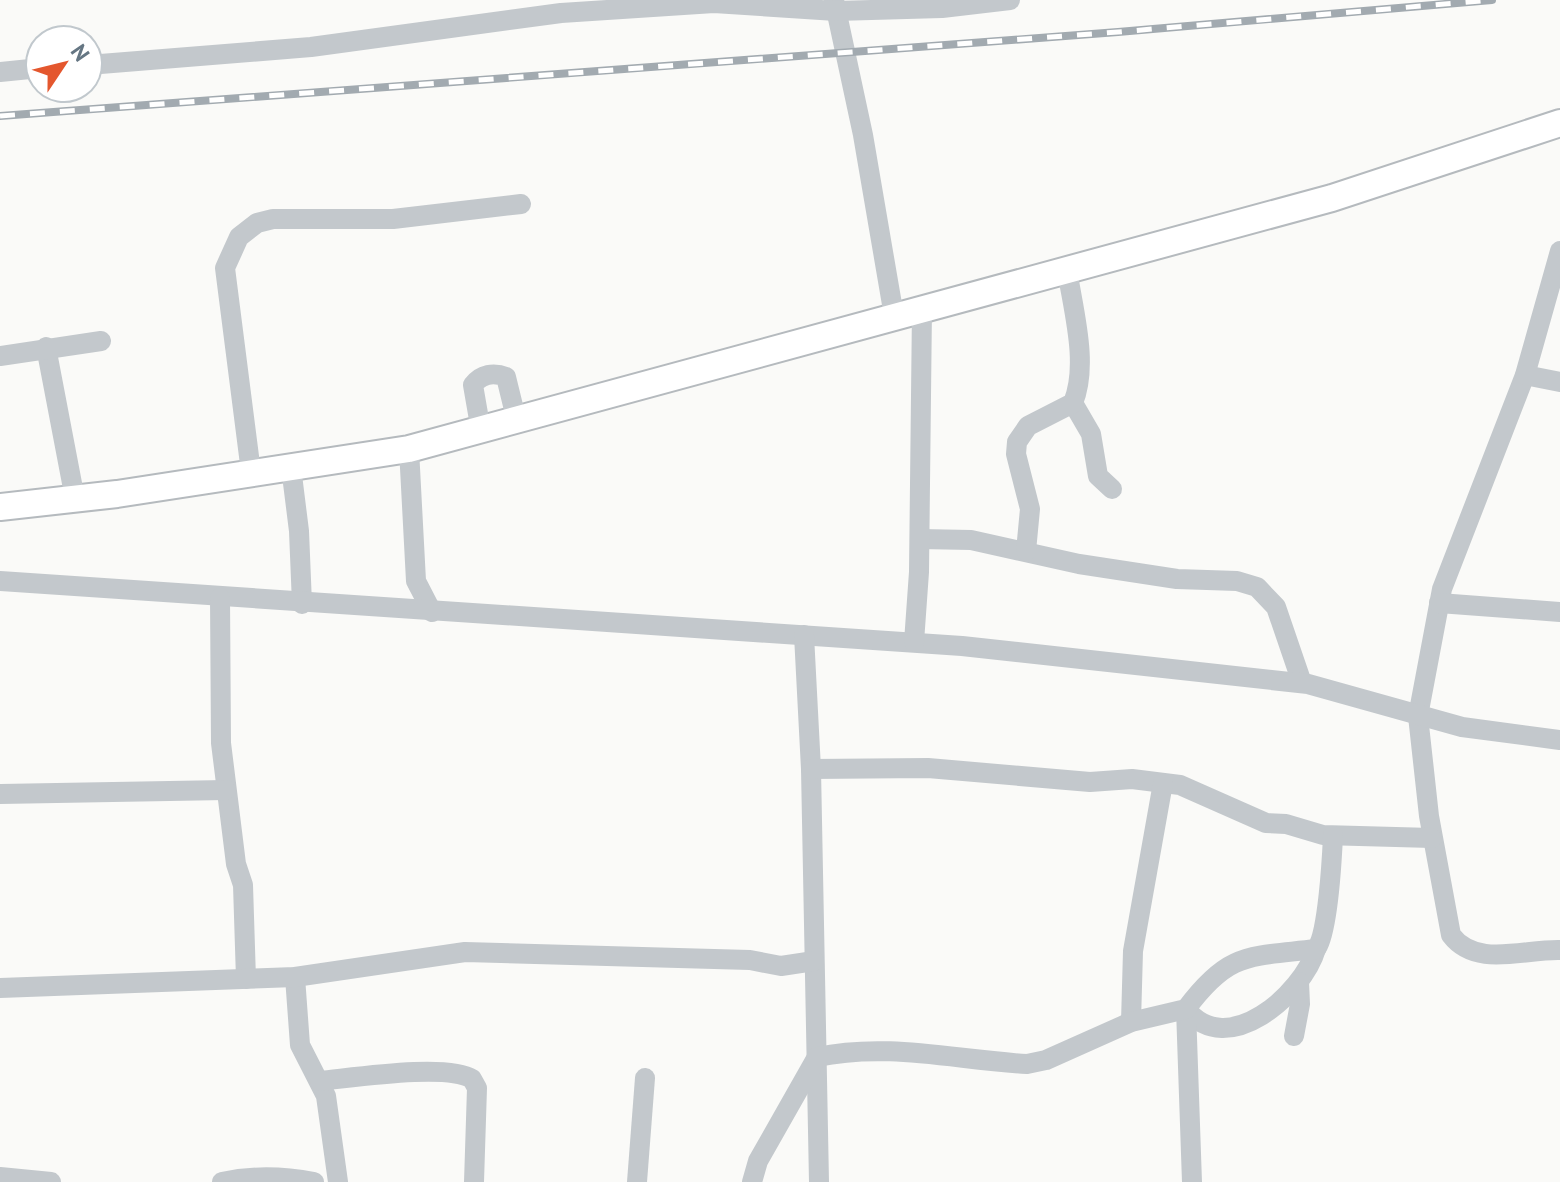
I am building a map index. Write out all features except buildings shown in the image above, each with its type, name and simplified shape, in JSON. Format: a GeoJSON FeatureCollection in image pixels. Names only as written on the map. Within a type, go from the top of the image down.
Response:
{"type":"FeatureCollection","features":[{"type":"Feature","properties":{"kind":"main road"},"geometry":{"type":"LineString","coordinates":[[0,507],[75,499],[409,449],[1332,198],[1560,123]]}},
{"type":"Feature","properties":{"kind":"street"},"geometry":{"type":"LineString","coordinates":[[104,64],[311,47],[561,7],[714,3],[942,8],[1010,0]]}},
{"type":"Feature","properties":{"kind":"street"},"geometry":{"type":"LineString","coordinates":[[835,6],[863,135],[894,316]]}},
{"type":"Feature","properties":{"kind":"street"},"geometry":{"type":"LineString","coordinates":[[0,72],[24,70]]}},
{"type":"Feature","properties":{"kind":"street"},"geometry":{"type":"LineString","coordinates":[[251,472],[225,268],[239,237],[257,223],[273,219],[393,219],[521,204]]}},
{"type":"Feature","properties":{"kind":"street"},"geometry":{"type":"LineString","coordinates":[[1560,251],[1525,375],[1452,556],[1439,603],[1418,716],[1432,838],[1451,935],[1463,948],[1478,955],[1560,950]]}},
{"type":"Feature","properties":{"kind":"street"},"geometry":{"type":"LineString","coordinates":[[1067,269],[1079,371],[1073,403],[1091,434],[1098,476],[1112,489]]}},
{"type":"Feature","properties":{"kind":"street"},"geometry":{"type":"LineString","coordinates":[[914,642],[920,539],[922,308]]}},
{"type":"Feature","properties":{"kind":"street"},"geometry":{"type":"LineString","coordinates":[[0,356],[101,341]]}},
{"type":"Feature","properties":{"kind":"street"},"geometry":{"type":"LineString","coordinates":[[46,347],[75,499]]}},
{"type":"Feature","properties":{"kind":"street"},"geometry":{"type":"LineString","coordinates":[[481,431],[473,385],[478,378],[497,373],[506,377],[517,422]]}},
{"type":"Feature","properties":{"kind":"street"},"geometry":{"type":"LineString","coordinates":[[1525,375],[1560,382]]}},
{"type":"Feature","properties":{"kind":"street"},"geometry":{"type":"LineString","coordinates":[[1026,551],[1030,509],[1016,454],[1017,442],[1028,426],[1073,403]]}},
{"type":"Feature","properties":{"kind":"street"},"geometry":{"type":"LineString","coordinates":[[409,449],[416,581],[432,612]]}},
{"type":"Feature","properties":{"kind":"street"},"geometry":{"type":"LineString","coordinates":[[291,467],[299,531],[302,604]]}},
{"type":"Feature","properties":{"kind":"street"},"geometry":{"type":"LineString","coordinates":[[920,539],[971,540],[1177,579],[1237,581],[1257,587],[1276,607],[1302,683]]}},
{"type":"Feature","properties":{"kind":"street"},"geometry":{"type":"LineString","coordinates":[[0,581],[302,604],[914,642],[1302,683],[1462,727],[1560,740]]}},
{"type":"Feature","properties":{"kind":"street"},"geometry":{"type":"LineString","coordinates":[[220,598],[222,649],[219,710],[236,864],[243,885],[246,979]]}},
{"type":"Feature","properties":{"kind":"street"},"geometry":{"type":"LineString","coordinates":[[1439,603],[1559,605]]}},
{"type":"Feature","properties":{"kind":"street"},"geometry":{"type":"LineString","coordinates":[[804,635],[811,769],[819,1182]]}},
{"type":"Feature","properties":{"kind":"street"},"geometry":{"type":"LineString","coordinates":[[811,769],[928,768],[1076,781],[1132,779],[1180,785],[1266,823],[1333,836],[1432,838]]}},
{"type":"Feature","properties":{"kind":"street"},"geometry":{"type":"LineString","coordinates":[[1131,1022],[1133,951],[1163,783]]}},
{"type":"Feature","properties":{"kind":"street"},"geometry":{"type":"LineString","coordinates":[[0,794],[226,790]]}},
{"type":"Feature","properties":{"kind":"street"},"geometry":{"type":"LineString","coordinates":[[1186,1009],[1196,1022],[1207,1027],[1242,1025],[1260,1017],[1299,982],[1312,964],[1321,943],[1322,921],[1329,898],[1333,836]]}},
{"type":"Feature","properties":{"kind":"street"},"geometry":{"type":"LineString","coordinates":[[1192,1182],[1186,1009],[1210,977],[1227,965],[1272,953],[1316,949]]}},
{"type":"Feature","properties":{"kind":"street"},"geometry":{"type":"LineString","coordinates":[[0,988],[295,977],[465,952],[750,960],[781,966],[814,961]]}},
{"type":"Feature","properties":{"kind":"street"},"geometry":{"type":"LineString","coordinates":[[295,977],[300,1045],[326,1096],[338,1182]]}},
{"type":"Feature","properties":{"kind":"street"},"geometry":{"type":"LineString","coordinates":[[1294,1036],[1300,1004],[1299,982]]}},
{"type":"Feature","properties":{"kind":"street"},"geometry":{"type":"LineString","coordinates":[[752,1182],[758,1161],[817,1057],[847,1051],[897,1050],[1027,1064],[1046,1060],[1131,1022],[1186,1009]]}},
{"type":"Feature","properties":{"kind":"street"},"geometry":{"type":"LineString","coordinates":[[320,1081],[438,1072],[458,1073],[472,1079],[477,1088],[474,1182]]}},
{"type":"Feature","properties":{"kind":"street"},"geometry":{"type":"LineString","coordinates":[[637,1182],[645,1078]]}},
{"type":"Feature","properties":{"kind":"street"},"geometry":{"type":"LineString","coordinates":[[222,1182],[247,1176],[280,1176],[314,1182]]}},
{"type":"Feature","properties":{"kind":"street"},"geometry":{"type":"LineString","coordinates":[[0,1177],[51,1182]]}},
{"type":"Feature","properties":{"kind":"railway"},"geometry":{"type":"LineString","coordinates":[[0,116],[1118,32],[1492,0]]}}]}
